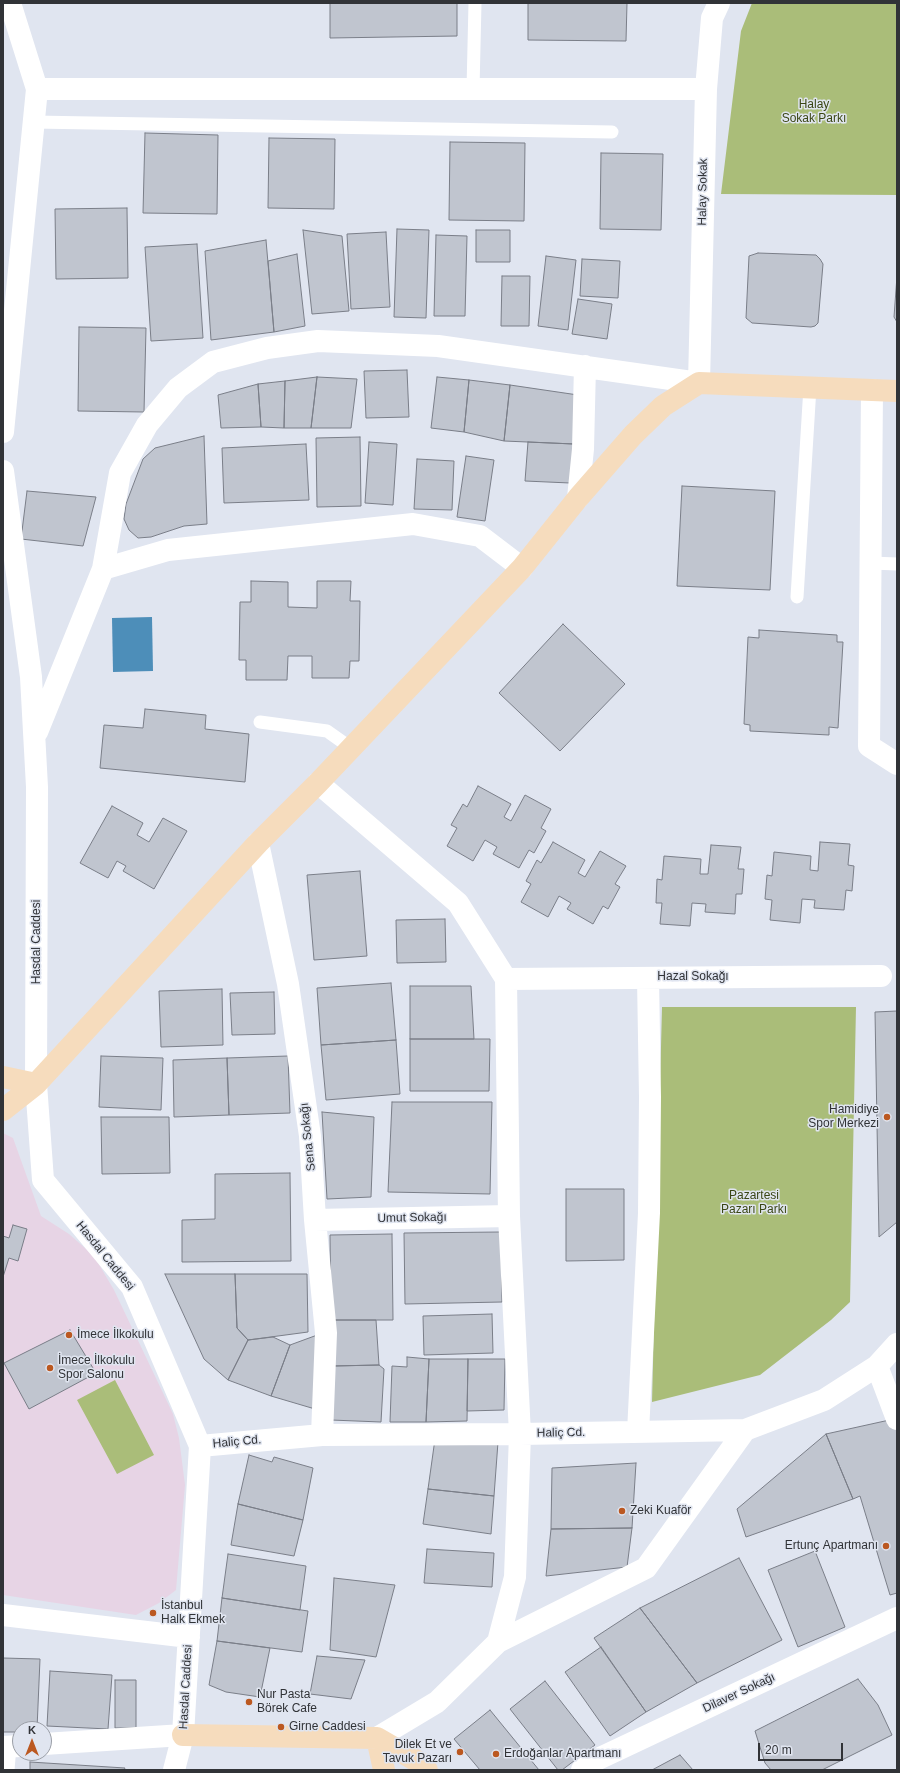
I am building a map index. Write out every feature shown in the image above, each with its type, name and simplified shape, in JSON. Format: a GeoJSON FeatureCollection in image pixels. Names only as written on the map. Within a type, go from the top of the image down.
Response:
{"type":"FeatureCollection","features":[{"type":"Feature","properties":{"kind":"street"},"geometry":{"type":"LineString","coordinates":[[3,432],[38,89],[10,3]]}},
{"type":"Feature","properties":{"kind":"street","name":"Halay Sokak"},"geometry":{"type":"LineString","coordinates":[[699,383],[708,51],[712,18],[719,3]]}},
{"type":"Feature","properties":{"kind":"street"},"geometry":{"type":"LineString","coordinates":[[38,89],[706,89]]}},
{"type":"Feature","properties":{"kind":"street"},"geometry":{"type":"LineString","coordinates":[[35,738],[103,570],[120,473],[147,425],[178,388],[213,362],[267,348],[318,341],[438,346],[699,383],[897,391]]}},
{"type":"Feature","properties":{"kind":"street"},"geometry":{"type":"LineString","coordinates":[[578,498],[583,449],[585,366]]}},
{"type":"Feature","properties":{"kind":"street"},"geometry":{"type":"LineString","coordinates":[[3,1110],[36,1084],[258,843],[318,783],[522,568],[578,498],[633,435],[664,406],[699,383]]}},
{"type":"Feature","properties":{"kind":"street"},"geometry":{"type":"LineString","coordinates":[[872,390],[869,746],[897,764]]}},
{"type":"Feature","properties":{"kind":"street","name":"Hasdal Caddesi"},"geometry":{"type":"LineString","coordinates":[[3,471],[31,677],[38,787],[36,1084],[43,1180],[132,1287],[200,1446],[183,1736],[174,1770]]}},
{"type":"Feature","properties":{"kind":"street"},"geometry":{"type":"LineString","coordinates":[[103,570],[168,550],[413,524],[480,536],[522,568]]}},
{"type":"Feature","properties":{"kind":"street"},"geometry":{"type":"LineString","coordinates":[[318,783],[458,903],[506,979],[509,1216],[520,1434],[515,1577],[498,1642]]}},
{"type":"Feature","properties":{"kind":"street","name":"Sena Sokağı"},"geometry":{"type":"LineString","coordinates":[[258,843],[288,984],[310,1136],[315,1220],[326,1333],[322,1435]]}},
{"type":"Feature","properties":{"kind":"street","name":"Hazal Sokağı"},"geometry":{"type":"LineString","coordinates":[[506,979],[881,976]]}},
{"type":"Feature","properties":{"kind":"street"},"geometry":{"type":"LineString","coordinates":[[638,1432],[649,1213],[650,1097],[648,978]]}},
{"type":"Feature","properties":{"kind":"street"},"geometry":{"type":"LineString","coordinates":[[3,1077],[36,1084]]}},
{"type":"Feature","properties":{"kind":"street","name":"Umut Sokağı"},"geometry":{"type":"LineString","coordinates":[[315,1220],[509,1216]]}},
{"type":"Feature","properties":{"kind":"street","name":"Haliç Cd."},"geometry":{"type":"LineString","coordinates":[[200,1446],[322,1435],[520,1434],[745,1430],[824,1400],[878,1366],[897,1344]]}},
{"type":"Feature","properties":{"kind":"street"},"geometry":{"type":"LineString","coordinates":[[878,1366],[897,1419]]}},
{"type":"Feature","properties":{"kind":"street"},"geometry":{"type":"LineString","coordinates":[[377,1738],[437,1702],[498,1642],[646,1568],[745,1430]]}},
{"type":"Feature","properties":{"kind":"street"},"geometry":{"type":"LineString","coordinates":[[3,1615],[189,1637]]}},
{"type":"Feature","properties":{"kind":"street","name":"Dilaver Sokağı"},"geometry":{"type":"LineString","coordinates":[[582,1770],[598,1759],[897,1618]]}},
{"type":"Feature","properties":{"kind":"street"},"geometry":{"type":"LineString","coordinates":[[52,1744],[183,1736],[377,1738],[422,1764],[427,1770]]}},
{"type":"Feature","properties":{"kind":"street"},"geometry":{"type":"LineString","coordinates":[[377,1738],[384,1770]]}},
{"type":"Feature","properties":{"kind":"lane"},"geometry":{"type":"LineString","coordinates":[[473,89],[475,3]]}},
{"type":"Feature","properties":{"kind":"lane"},"geometry":{"type":"LineString","coordinates":[[34,122],[612,132]]}},
{"type":"Feature","properties":{"kind":"lane"},"geometry":{"type":"LineString","coordinates":[[797,597],[810,388]]}},
{"type":"Feature","properties":{"kind":"lane"},"geometry":{"type":"LineString","coordinates":[[871,563],[897,564]]}},
{"type":"Feature","properties":{"kind":"lane"},"geometry":{"type":"LineString","coordinates":[[260,722],[328,731],[351,748]]}},
{"type":"Feature","properties":{"kind":"lane"},"geometry":{"type":"LineString","coordinates":[[8,1770],[11,1746]]}},
{"type":"Feature","properties":{"kind":"shaded area","name":"İmece İlkokulu"},"geometry":{"type":"Polygon","coordinates":[[[3,1133],[13,1138],[41,1216],[69,1234],[94,1256],[114,1290],[173,1414],[179,1438],[185,1485],[176,1590],[159,1603],[136,1615],[3,1595],[3,1133]]]}},
{"type":"Feature","properties":{"kind":"green space","name":"Halay Sokak Parkı"},"geometry":{"type":"Polygon","coordinates":[[[752,3],[897,3],[897,195],[721,194],[741,31],[752,3]]]}},
{"type":"Feature","properties":{"kind":"green space","name":"Pazartesi Pazarı Parkı"},"geometry":{"type":"Polygon","coordinates":[[[662,1007],[856,1007],[850,1302],[831,1320],[760,1375],[652,1402],[662,1007]]]}},
{"type":"Feature","properties":{"kind":"green space"},"geometry":{"type":"Polygon","coordinates":[[[115,1380],[154,1455],[117,1474],[77,1400],[115,1380]]]}},
{"type":"Feature","properties":{"kind":"water"},"geometry":{"type":"Polygon","coordinates":[[[152,617],[153,671],[113,672],[112,618],[152,617]]]}},
{"type":"Feature","properties":{"kind":"building"},"geometry":{"type":"Polygon","coordinates":[[[330,3],[457,3],[457,36],[330,38],[330,3]]]}},
{"type":"Feature","properties":{"kind":"building"},"geometry":{"type":"Polygon","coordinates":[[[528,3],[627,3],[626,41],[528,40],[528,3]]]}},
{"type":"Feature","properties":{"kind":"building"},"geometry":{"type":"Polygon","coordinates":[[[145,133],[218,135],[217,214],[143,213],[145,133]]]}},
{"type":"Feature","properties":{"kind":"building"},"geometry":{"type":"Polygon","coordinates":[[[269,138],[335,139],[334,209],[268,208],[269,138]]]}},
{"type":"Feature","properties":{"kind":"building"},"geometry":{"type":"Polygon","coordinates":[[[450,142],[525,143],[524,221],[449,220],[450,142]]]}},
{"type":"Feature","properties":{"kind":"building"},"geometry":{"type":"Polygon","coordinates":[[[601,153],[663,154],[661,230],[600,229],[601,153]]]}},
{"type":"Feature","properties":{"kind":"building"},"geometry":{"type":"Polygon","coordinates":[[[127,208],[128,278],[56,279],[55,209],[127,208]]]}},
{"type":"Feature","properties":{"kind":"building"},"geometry":{"type":"Polygon","coordinates":[[[397,229],[429,230],[426,318],[394,317],[397,229]]]}},
{"type":"Feature","properties":{"kind":"building"},"geometry":{"type":"Polygon","coordinates":[[[303,230],[342,236],[349,311],[312,314],[303,230]]]}},
{"type":"Feature","properties":{"kind":"building"},"geometry":{"type":"Polygon","coordinates":[[[476,230],[510,230],[510,262],[476,262],[476,230]]]}},
{"type":"Feature","properties":{"kind":"building"},"geometry":{"type":"Polygon","coordinates":[[[386,232],[390,307],[351,309],[347,234],[386,232]]]}},
{"type":"Feature","properties":{"kind":"building"},"geometry":{"type":"Polygon","coordinates":[[[436,235],[467,236],[465,316],[434,316],[436,235]]]}},
{"type":"Feature","properties":{"kind":"building"},"geometry":{"type":"Polygon","coordinates":[[[266,240],[274,332],[211,340],[205,251],[266,240]]]}},
{"type":"Feature","properties":{"kind":"building"},"geometry":{"type":"Polygon","coordinates":[[[197,244],[203,338],[151,341],[145,247],[197,244]]]}},
{"type":"Feature","properties":{"kind":"building"},"geometry":{"type":"Polygon","coordinates":[[[758,253],[816,255],[820,259],[823,264],[818,323],[815,326],[752,323],[746,318],[749,256],[758,253]]]}},
{"type":"Feature","properties":{"kind":"building"},"geometry":{"type":"Polygon","coordinates":[[[297,254],[305,326],[274,332],[268,261],[297,254]]]}},
{"type":"Feature","properties":{"kind":"building"},"geometry":{"type":"Polygon","coordinates":[[[546,256],[576,260],[568,330],[538,326],[546,256]]]}},
{"type":"Feature","properties":{"kind":"building"},"geometry":{"type":"Polygon","coordinates":[[[582,259],[620,261],[618,298],[580,296],[582,259]]]}},
{"type":"Feature","properties":{"kind":"building"},"geometry":{"type":"Polygon","coordinates":[[[502,276],[530,276],[529,326],[501,326],[502,276]]]}},
{"type":"Feature","properties":{"kind":"building"},"geometry":{"type":"Polygon","coordinates":[[[897,276],[897,322],[894,317],[897,276]]]}},
{"type":"Feature","properties":{"kind":"building"},"geometry":{"type":"Polygon","coordinates":[[[578,299],[612,304],[607,339],[572,334],[578,299]]]}},
{"type":"Feature","properties":{"kind":"building"},"geometry":{"type":"Polygon","coordinates":[[[79,327],[146,328],[144,412],[78,411],[79,327]]]}},
{"type":"Feature","properties":{"kind":"building"},"geometry":{"type":"Polygon","coordinates":[[[407,370],[409,417],[366,418],[364,371],[407,370]]]}},
{"type":"Feature","properties":{"kind":"building"},"geometry":{"type":"Polygon","coordinates":[[[317,377],[311,428],[284,428],[285,381],[317,377]]]}},
{"type":"Feature","properties":{"kind":"building"},"geometry":{"type":"Polygon","coordinates":[[[317,377],[357,379],[351,428],[311,428],[317,377]]]}},
{"type":"Feature","properties":{"kind":"building"},"geometry":{"type":"Polygon","coordinates":[[[437,377],[469,380],[464,432],[431,428],[437,377]]]}},
{"type":"Feature","properties":{"kind":"building"},"geometry":{"type":"Polygon","coordinates":[[[469,380],[510,385],[504,441],[464,432],[469,380]]]}},
{"type":"Feature","properties":{"kind":"building"},"geometry":{"type":"Polygon","coordinates":[[[285,381],[284,428],[261,427],[258,384],[285,381]]]}},
{"type":"Feature","properties":{"kind":"building"},"geometry":{"type":"Polygon","coordinates":[[[258,384],[261,427],[221,428],[218,395],[258,384]]]}},
{"type":"Feature","properties":{"kind":"building"},"geometry":{"type":"Polygon","coordinates":[[[510,385],[578,395],[574,444],[504,441],[510,385]]]}},
{"type":"Feature","properties":{"kind":"building"},"geometry":{"type":"Polygon","coordinates":[[[204,436],[207,524],[184,526],[151,537],[138,538],[129,530],[124,519],[126,504],[143,459],[155,448],[204,436]]]}},
{"type":"Feature","properties":{"kind":"building"},"geometry":{"type":"Polygon","coordinates":[[[360,437],[361,506],[317,507],[316,438],[360,437]]]}},
{"type":"Feature","properties":{"kind":"building"},"geometry":{"type":"Polygon","coordinates":[[[369,442],[397,444],[393,505],[365,503],[369,442]]]}},
{"type":"Feature","properties":{"kind":"building"},"geometry":{"type":"Polygon","coordinates":[[[528,442],[574,444],[570,483],[525,481],[528,442]]]}},
{"type":"Feature","properties":{"kind":"building"},"geometry":{"type":"Polygon","coordinates":[[[306,444],[309,500],[224,503],[222,448],[306,444]]]}},
{"type":"Feature","properties":{"kind":"building"},"geometry":{"type":"Polygon","coordinates":[[[466,456],[494,460],[485,521],[457,517],[466,456]]]}},
{"type":"Feature","properties":{"kind":"building"},"geometry":{"type":"Polygon","coordinates":[[[417,459],[454,461],[452,510],[414,509],[417,459]]]}},
{"type":"Feature","properties":{"kind":"building"},"geometry":{"type":"Polygon","coordinates":[[[682,486],[775,491],[770,590],[677,586],[682,486]]]}},
{"type":"Feature","properties":{"kind":"building"},"geometry":{"type":"Polygon","coordinates":[[[27,491],[96,497],[83,546],[21,539],[27,491]]]}},
{"type":"Feature","properties":{"kind":"building"},"geometry":{"type":"Polygon","coordinates":[[[251,581],[288,582],[288,607],[317,608],[317,581],[351,581],[350,601],[360,601],[359,661],[350,661],[349,678],[312,678],[312,656],[288,656],[287,680],[246,680],[246,660],[239,660],[240,602],[251,602],[251,581]]]}},
{"type":"Feature","properties":{"kind":"building"},"geometry":{"type":"Polygon","coordinates":[[[563,624],[625,684],[560,751],[499,693],[563,624]]]}},
{"type":"Feature","properties":{"kind":"building"},"geometry":{"type":"Polygon","coordinates":[[[759,630],[837,635],[837,642],[843,642],[838,728],[829,727],[829,735],[750,731],[750,725],[744,724],[748,637],[759,638],[759,630]]]}},
{"type":"Feature","properties":{"kind":"building"},"geometry":{"type":"Polygon","coordinates":[[[145,709],[206,715],[205,729],[249,734],[245,782],[100,768],[104,725],[143,728],[145,709]]]}},
{"type":"Feature","properties":{"kind":"building"},"geometry":{"type":"Polygon","coordinates":[[[478,786],[511,804],[504,817],[511,821],[525,795],[551,809],[541,828],[546,831],[534,853],[529,850],[519,868],[493,854],[497,847],[485,840],[473,861],[447,846],[457,828],[451,825],[463,804],[467,807],[478,786]]]}},
{"type":"Feature","properties":{"kind":"building"},"geometry":{"type":"Polygon","coordinates":[[[112,806],[143,823],[137,835],[149,842],[163,818],[187,831],[154,889],[123,871],[126,866],[117,861],[108,878],[80,863],[112,806]]]}},
{"type":"Feature","properties":{"kind":"building"},"geometry":{"type":"Polygon","coordinates":[[[553,842],[585,860],[578,873],[585,877],[600,851],[626,866],[615,884],[620,887],[608,909],[603,906],[593,924],[567,909],[571,903],[559,896],[548,917],[521,902],[531,884],[526,881],[537,860],[541,863],[553,842]]]}},
{"type":"Feature","properties":{"kind":"building"},"geometry":{"type":"Polygon","coordinates":[[[820,842],[850,844],[848,865],[854,866],[852,891],[846,890],[844,910],[814,908],[815,900],[802,899],[800,923],[770,920],[772,900],[765,899],[767,875],[772,876],[774,852],[811,856],[810,870],[818,871],[820,842]]]}},
{"type":"Feature","properties":{"kind":"building"},"geometry":{"type":"Polygon","coordinates":[[[711,845],[741,847],[738,869],[744,869],[742,894],[736,894],[735,914],[705,912],[706,904],[692,903],[690,926],[660,924],[662,903],[656,903],[657,879],[662,880],[664,856],[701,859],[700,874],[708,874],[711,845]]]}},
{"type":"Feature","properties":{"kind":"building"},"geometry":{"type":"Polygon","coordinates":[[[360,871],[367,956],[314,960],[307,875],[360,871]]]}},
{"type":"Feature","properties":{"kind":"building"},"geometry":{"type":"Polygon","coordinates":[[[445,919],[446,962],[397,963],[396,920],[445,919]]]}},
{"type":"Feature","properties":{"kind":"building"},"geometry":{"type":"Polygon","coordinates":[[[391,983],[396,1040],[321,1045],[317,988],[391,983]]]}},
{"type":"Feature","properties":{"kind":"building"},"geometry":{"type":"Polygon","coordinates":[[[410,986],[471,986],[474,1039],[410,1039],[410,986]]]}},
{"type":"Feature","properties":{"kind":"building"},"geometry":{"type":"Polygon","coordinates":[[[222,989],[223,1045],[161,1047],[159,991],[222,989]]]}},
{"type":"Feature","properties":{"kind":"building"},"geometry":{"type":"Polygon","coordinates":[[[274,992],[275,1034],[232,1035],[230,993],[274,992]]]}},
{"type":"Feature","properties":{"kind":"building","name":"Hamidiye Spor Merkezi"},"geometry":{"type":"Polygon","coordinates":[[[897,1011],[897,1222],[879,1237],[875,1012],[897,1011]]]}},
{"type":"Feature","properties":{"kind":"building"},"geometry":{"type":"Polygon","coordinates":[[[410,1039],[490,1039],[489,1091],[410,1091],[410,1039]]]}},
{"type":"Feature","properties":{"kind":"building"},"geometry":{"type":"Polygon","coordinates":[[[396,1040],[400,1094],[326,1100],[321,1045],[396,1040]]]}},
{"type":"Feature","properties":{"kind":"building"},"geometry":{"type":"Polygon","coordinates":[[[101,1056],[163,1058],[161,1110],[99,1107],[101,1056]]]}},
{"type":"Feature","properties":{"kind":"building"},"geometry":{"type":"Polygon","coordinates":[[[288,1056],[290,1113],[229,1115],[227,1058],[288,1056]]]}},
{"type":"Feature","properties":{"kind":"building"},"geometry":{"type":"Polygon","coordinates":[[[227,1058],[229,1115],[174,1117],[173,1060],[227,1058]]]}},
{"type":"Feature","properties":{"kind":"building"},"geometry":{"type":"Polygon","coordinates":[[[392,1102],[492,1102],[490,1194],[388,1192],[392,1102]]]}},
{"type":"Feature","properties":{"kind":"building"},"geometry":{"type":"Polygon","coordinates":[[[322,1112],[374,1117],[371,1197],[327,1199],[322,1112]]]}},
{"type":"Feature","properties":{"kind":"building"},"geometry":{"type":"Polygon","coordinates":[[[101,1117],[169,1117],[170,1173],[102,1174],[101,1117]]]}},
{"type":"Feature","properties":{"kind":"building"},"geometry":{"type":"Polygon","coordinates":[[[290,1173],[291,1261],[182,1262],[182,1220],[215,1219],[215,1174],[290,1173]]]}},
{"type":"Feature","properties":{"kind":"building"},"geometry":{"type":"Polygon","coordinates":[[[566,1189],[624,1189],[624,1260],[566,1261],[566,1189]]]}},
{"type":"Feature","properties":{"kind":"building"},"geometry":{"type":"Polygon","coordinates":[[[13,1225],[27,1229],[18,1261],[9,1258],[3,1277],[3,1236],[9,1238],[13,1225]]]}},
{"type":"Feature","properties":{"kind":"building"},"geometry":{"type":"Polygon","coordinates":[[[501,1232],[502,1302],[405,1304],[404,1233],[501,1232]]]}},
{"type":"Feature","properties":{"kind":"building"},"geometry":{"type":"Polygon","coordinates":[[[392,1234],[393,1320],[331,1320],[330,1235],[392,1234]]]}},
{"type":"Feature","properties":{"kind":"building"},"geometry":{"type":"Polygon","coordinates":[[[165,1274],[235,1274],[237,1328],[248,1340],[228,1380],[204,1359],[165,1274]]]}},
{"type":"Feature","properties":{"kind":"building"},"geometry":{"type":"Polygon","coordinates":[[[235,1274],[307,1274],[308,1332],[248,1340],[237,1328],[235,1274]]]}},
{"type":"Feature","properties":{"kind":"building"},"geometry":{"type":"Polygon","coordinates":[[[492,1314],[493,1353],[424,1355],[423,1316],[492,1314]]]}},
{"type":"Feature","properties":{"kind":"building"},"geometry":{"type":"Polygon","coordinates":[[[331,1320],[376,1320],[379,1365],[333,1366],[331,1320]]]}},
{"type":"Feature","properties":{"kind":"building","name":"İmece İlkokulu Spor Salonu"},"geometry":{"type":"Polygon","coordinates":[[[70,1330],[96,1373],[29,1409],[4,1363],[70,1330]]]}},
{"type":"Feature","properties":{"kind":"building"},"geometry":{"type":"Polygon","coordinates":[[[320,1334],[315,1409],[271,1396],[290,1345],[320,1334]]]}},
{"type":"Feature","properties":{"kind":"building"},"geometry":{"type":"Polygon","coordinates":[[[273,1337],[290,1345],[271,1396],[228,1380],[248,1340],[273,1337]]]}},
{"type":"Feature","properties":{"kind":"building"},"geometry":{"type":"Polygon","coordinates":[[[407,1357],[429,1359],[426,1422],[390,1422],[392,1366],[407,1367],[407,1357]]]}},
{"type":"Feature","properties":{"kind":"building"},"geometry":{"type":"Polygon","coordinates":[[[429,1359],[468,1359],[467,1421],[426,1422],[429,1359]]]}},
{"type":"Feature","properties":{"kind":"building"},"geometry":{"type":"Polygon","coordinates":[[[468,1359],[505,1359],[504,1410],[467,1411],[468,1359]]]}},
{"type":"Feature","properties":{"kind":"building"},"geometry":{"type":"Polygon","coordinates":[[[379,1365],[384,1369],[381,1422],[331,1420],[333,1366],[379,1365]]]}},
{"type":"Feature","properties":{"kind":"building","name":"Ertunç Apartmanı"},"geometry":{"type":"Polygon","coordinates":[[[894,1419],[897,1428],[897,1593],[890,1595],[860,1496],[853,1499],[826,1434],[894,1419]]]}},
{"type":"Feature","properties":{"kind":"building"},"geometry":{"type":"Polygon","coordinates":[[[826,1434],[853,1499],[746,1537],[737,1509],[826,1434]]]}},
{"type":"Feature","properties":{"kind":"building"},"geometry":{"type":"Polygon","coordinates":[[[435,1439],[498,1442],[494,1496],[428,1489],[435,1439]]]}},
{"type":"Feature","properties":{"kind":"building"},"geometry":{"type":"Polygon","coordinates":[[[249,1455],[272,1462],[274,1457],[313,1468],[303,1520],[238,1504],[249,1455]]]}},
{"type":"Feature","properties":{"kind":"building"},"geometry":{"type":"Polygon","coordinates":[[[636,1463],[632,1528],[551,1529],[552,1468],[636,1463]]]}},
{"type":"Feature","properties":{"kind":"building"},"geometry":{"type":"Polygon","coordinates":[[[428,1489],[494,1496],[491,1534],[423,1524],[428,1489]]]}},
{"type":"Feature","properties":{"kind":"building"},"geometry":{"type":"Polygon","coordinates":[[[238,1504],[303,1520],[294,1556],[231,1545],[238,1504]]]}},
{"type":"Feature","properties":{"kind":"building"},"geometry":{"type":"Polygon","coordinates":[[[632,1528],[627,1567],[546,1576],[551,1529],[632,1528]]]}},
{"type":"Feature","properties":{"kind":"building"},"geometry":{"type":"Polygon","coordinates":[[[427,1549],[494,1553],[492,1587],[424,1583],[427,1549]]]}},
{"type":"Feature","properties":{"kind":"building"},"geometry":{"type":"Polygon","coordinates":[[[815,1551],[845,1627],[798,1647],[768,1570],[815,1551]]]}},
{"type":"Feature","properties":{"kind":"building"},"geometry":{"type":"Polygon","coordinates":[[[228,1554],[306,1566],[300,1610],[222,1598],[228,1554]]]}},
{"type":"Feature","properties":{"kind":"building"},"geometry":{"type":"Polygon","coordinates":[[[739,1558],[782,1640],[697,1683],[640,1608],[739,1558]]]}},
{"type":"Feature","properties":{"kind":"building"},"geometry":{"type":"Polygon","coordinates":[[[334,1578],[395,1585],[376,1657],[330,1650],[334,1578]]]}},
{"type":"Feature","properties":{"kind":"building"},"geometry":{"type":"Polygon","coordinates":[[[222,1598],[308,1611],[302,1652],[217,1641],[222,1598]]]}},
{"type":"Feature","properties":{"kind":"building"},"geometry":{"type":"Polygon","coordinates":[[[640,1608],[697,1683],[646,1712],[594,1638],[640,1608]]]}},
{"type":"Feature","properties":{"kind":"building"},"geometry":{"type":"Polygon","coordinates":[[[217,1641],[270,1648],[260,1697],[226,1692],[209,1685],[217,1641]]]}},
{"type":"Feature","properties":{"kind":"building"},"geometry":{"type":"Polygon","coordinates":[[[601,1647],[646,1712],[610,1736],[565,1672],[601,1647]]]}},
{"type":"Feature","properties":{"kind":"building"},"geometry":{"type":"Polygon","coordinates":[[[317,1656],[365,1660],[351,1699],[310,1694],[317,1656]]]}},
{"type":"Feature","properties":{"kind":"building"},"geometry":{"type":"Polygon","coordinates":[[[3,1658],[40,1659],[37,1721],[12,1721],[12,1732],[3,1732],[3,1658]]]}},
{"type":"Feature","properties":{"kind":"building"},"geometry":{"type":"Polygon","coordinates":[[[50,1671],[112,1675],[108,1729],[52,1726],[52,1721],[47,1721],[50,1671]]]}},
{"type":"Feature","properties":{"kind":"building"},"geometry":{"type":"Polygon","coordinates":[[[858,1679],[878,1705],[892,1735],[822,1770],[771,1770],[765,1763],[755,1731],[858,1679]]]}},
{"type":"Feature","properties":{"kind":"building"},"geometry":{"type":"Polygon","coordinates":[[[115,1680],[136,1680],[136,1728],[115,1728],[115,1680]]]}},
{"type":"Feature","properties":{"kind":"building"},"geometry":{"type":"Polygon","coordinates":[[[545,1681],[595,1745],[562,1770],[558,1770],[510,1709],[545,1681]]]}},
{"type":"Feature","properties":{"kind":"building","name":"Erdoğanlar Apartmanı"},"geometry":{"type":"Polygon","coordinates":[[[490,1710],[539,1770],[480,1770],[454,1739],[490,1710]]]}},
{"type":"Feature","properties":{"kind":"building"},"geometry":{"type":"Polygon","coordinates":[[[680,1755],[693,1770],[652,1770],[680,1755]]]}},
{"type":"Feature","properties":{"kind":"building"},"geometry":{"type":"Polygon","coordinates":[[[30,1762],[125,1768],[124,1770],[30,1770],[30,1762]]]}},
{"type":"Feature","properties":{"kind":"place","name":"Hamidiye Spor Merkezi"},"geometry":{"type":"Point","coordinates":[887,1117]}},
{"type":"Feature","properties":{"kind":"place","name":"İmece İlkokulu"},"geometry":{"type":"Point","coordinates":[69,1335]}},
{"type":"Feature","properties":{"kind":"place","name":"İmece İlkokulu Spor Salonu"},"geometry":{"type":"Point","coordinates":[50,1368]}},
{"type":"Feature","properties":{"kind":"place","name":"Zeki Kuaför"},"geometry":{"type":"Point","coordinates":[622,1511]}},
{"type":"Feature","properties":{"kind":"place","name":"Ertunç Apartmanı"},"geometry":{"type":"Point","coordinates":[886,1546]}},
{"type":"Feature","properties":{"kind":"place","name":"İstanbul Halk Ekmek"},"geometry":{"type":"Point","coordinates":[153,1613]}},
{"type":"Feature","properties":{"kind":"place","name":"Nur Pasta Börek Cafe"},"geometry":{"type":"Point","coordinates":[249,1702]}},
{"type":"Feature","properties":{"kind":"place","name":"Girne Caddesi"},"geometry":{"type":"Point","coordinates":[281,1727]}},
{"type":"Feature","properties":{"kind":"place","name":"Dilek Et ve Tavuk Pazarı"},"geometry":{"type":"Point","coordinates":[460,1752]}},
{"type":"Feature","properties":{"kind":"place","name":"Erdoğanlar Apartmanı"},"geometry":{"type":"Point","coordinates":[496,1754]}}]}
